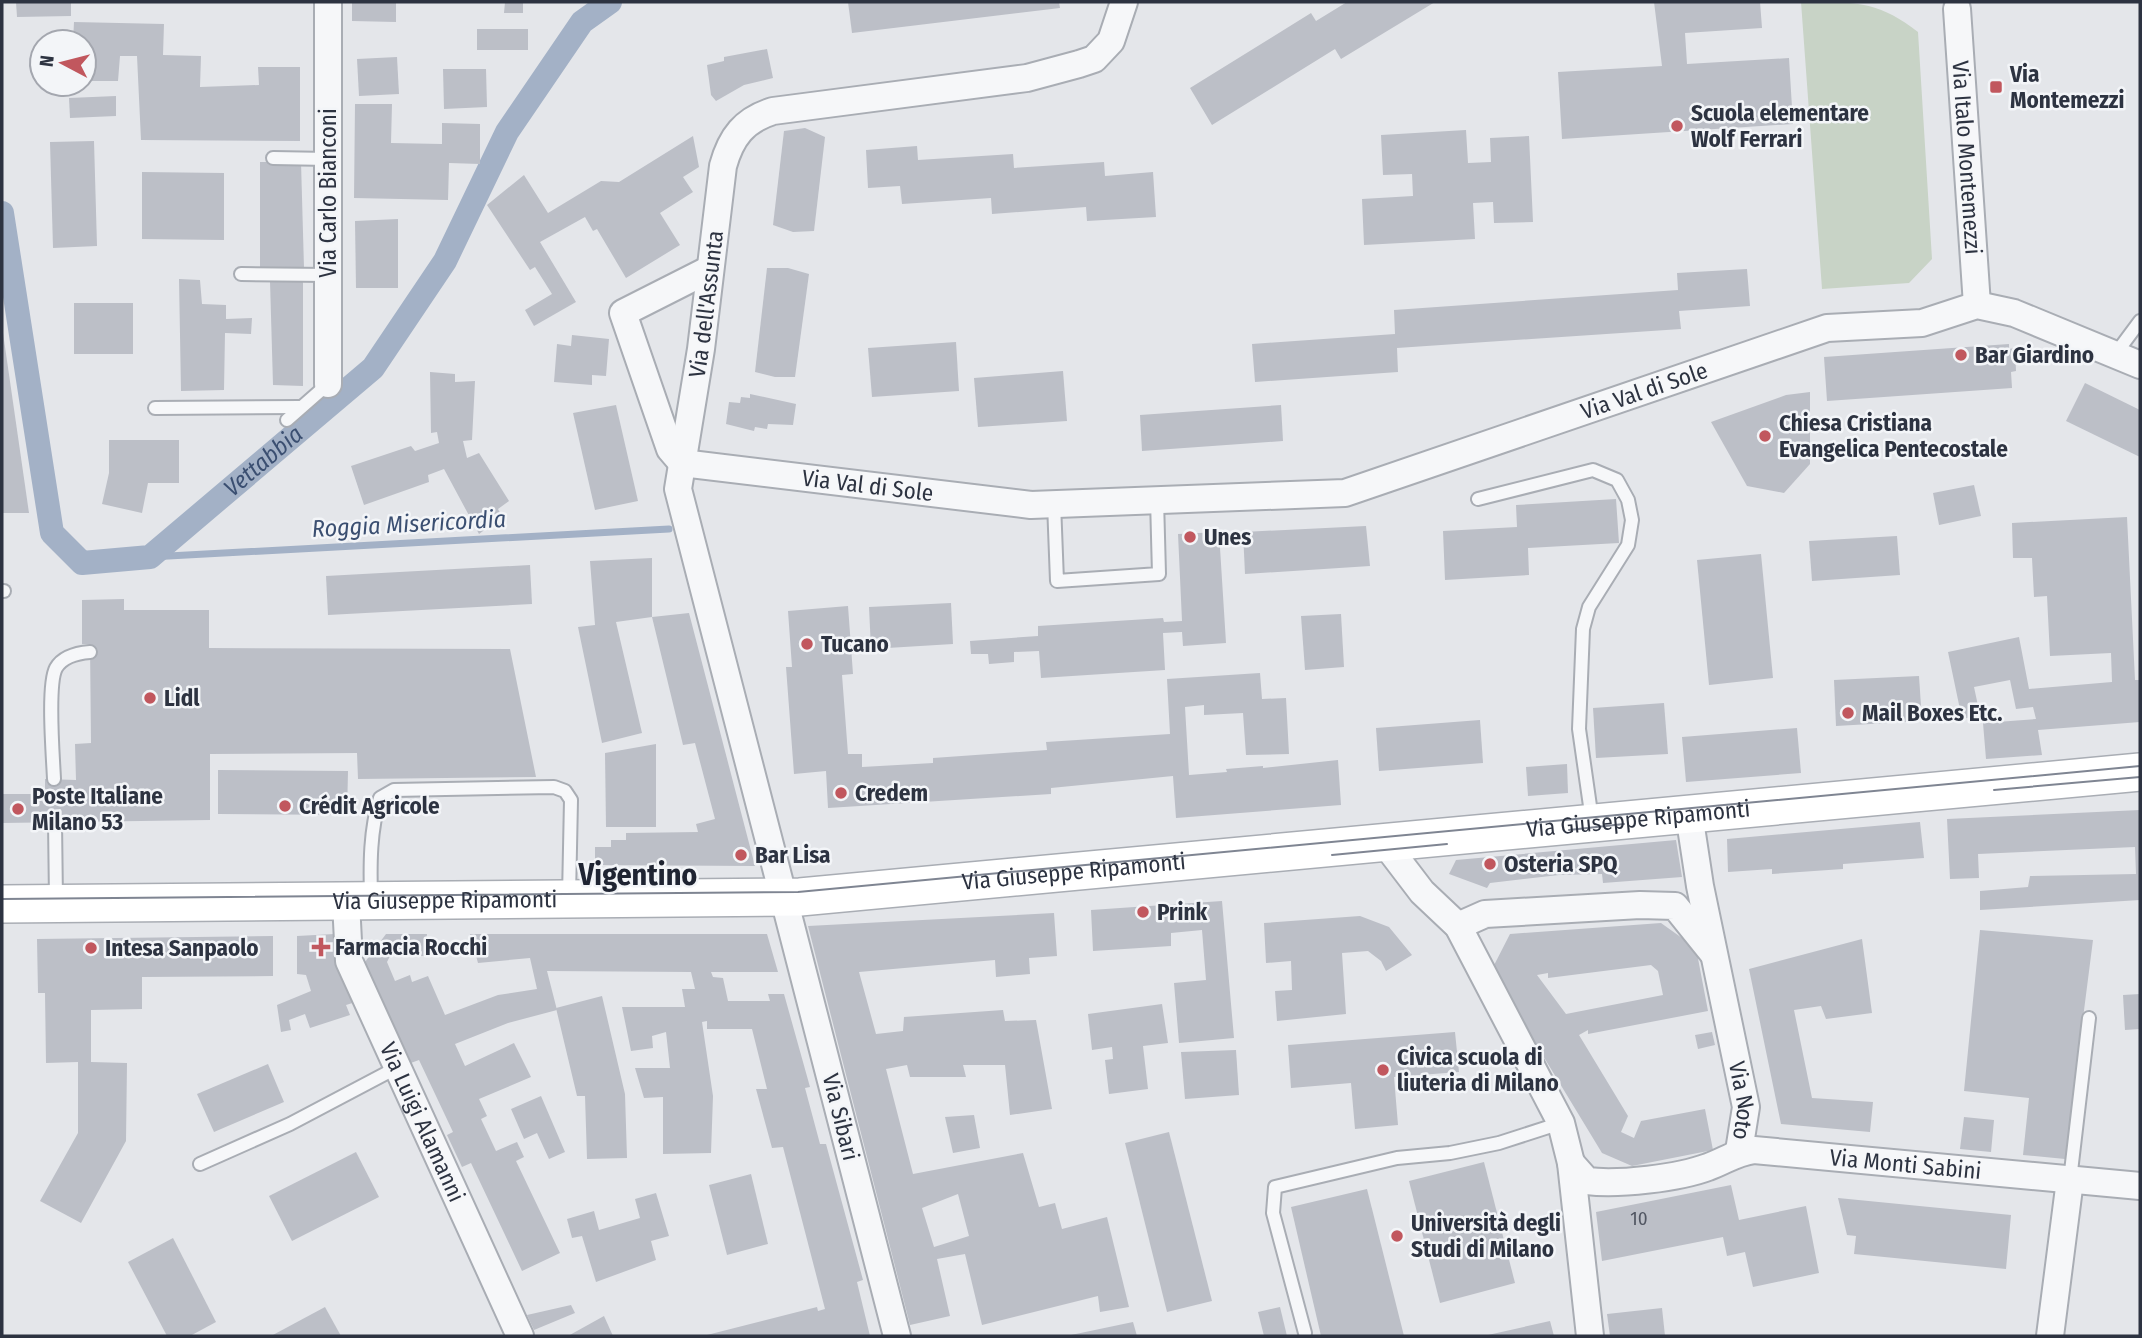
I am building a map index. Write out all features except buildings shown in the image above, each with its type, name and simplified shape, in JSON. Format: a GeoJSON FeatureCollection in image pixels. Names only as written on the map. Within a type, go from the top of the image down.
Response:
{"type":"FeatureCollection","features":[{"type":"Feature","properties":{"kind":"street","name":"Via Carlo Bianconi"},"geometry":{"type":"LineString","coordinates":[[328,2],[328,384]]}},
{"type":"Feature","properties":{"kind":"street","name":"Via dell'Assunta"},"geometry":{"type":"LineString","coordinates":[[786,898],[678,489],[723,166],[730,142],[748,122],[763,114],[793,107],[1027,78],[1094,59],[1111,41],[1124,2]]}},
{"type":"Feature","properties":{"kind":"street","name":"Via Italo Montemezzi"},"geometry":{"type":"LineString","coordinates":[[1957,4],[1977,305]]}},
{"type":"Feature","properties":{"kind":"street"},"geometry":{"type":"LineString","coordinates":[[682,463],[670,449],[623,313],[710,269]]}},
{"type":"Feature","properties":{"kind":"street"},"geometry":{"type":"LineString","coordinates":[[1977,305],[2014,313],[2129,364]]}},
{"type":"Feature","properties":{"kind":"street","name":"Via Val di Sole"},"geometry":{"type":"LineString","coordinates":[[682,463],[1031,505],[1349,493],[1813,331],[1923,323],[1977,305]]}},
{"type":"Feature","properties":{"kind":"street","name":"Via Giuseppe Ripamonti"},"geometry":{"type":"LineString","coordinates":[[2,904],[786,898],[2140,772]]}},
{"type":"Feature","properties":{"kind":"street","name":"Via Noto"},"geometry":{"type":"LineString","coordinates":[[1571,1163],[1587,1181],[1614,1185],[1707,1168],[1740,1151],[1746,1107],[1714,954],[1689,814]]}},
{"type":"Feature","properties":{"kind":"street"},"geometry":{"type":"LineString","coordinates":[[1378,845],[1390,850],[1422,892],[1458,926],[1560,1123],[1571,1163],[1590,1336]]}},
{"type":"Feature","properties":{"kind":"street","name":"Via Sibari"},"geometry":{"type":"LineString","coordinates":[[786,898],[897,1336]]}},
{"type":"Feature","properties":{"kind":"street","name":"Via Luigi Alamanni"},"geometry":{"type":"LineString","coordinates":[[359,902],[349,961],[520,1336]]}},
{"type":"Feature","properties":{"kind":"street","name":"Via Noto"},"geometry":{"type":"LineString","coordinates":[[1458,926],[1485,914],[1640,905],[1675,906],[1714,954]]}},
{"type":"Feature","properties":{"kind":"street","name":"Via Monti Sabini"},"geometry":{"type":"LineString","coordinates":[[1740,1151],[1754,1150],[2140,1186]]}},
{"type":"Feature","properties":{"kind":"street"},"geometry":{"type":"LineString","coordinates":[[2049,1336],[2070,1180]]}},
{"type":"Feature","properties":{"kind":"lane"},"geometry":{"type":"LineString","coordinates":[[273,158],[329,159]]}},
{"type":"Feature","properties":{"kind":"lane"},"geometry":{"type":"LineString","coordinates":[[241,274],[328,275]]}},
{"type":"Feature","properties":{"kind":"lane"},"geometry":{"type":"LineString","coordinates":[[2129,364],[2140,321]]}},
{"type":"Feature","properties":{"kind":"lane"},"geometry":{"type":"LineString","coordinates":[[287,419],[328,384]]}},
{"type":"Feature","properties":{"kind":"lane"},"geometry":{"type":"LineString","coordinates":[[155,408],[301,407]]}},
{"type":"Feature","properties":{"kind":"lane"},"geometry":{"type":"LineString","coordinates":[[1478,499],[1594,470],[1617,480],[1628,500],[1632,520],[1628,545],[1589,607],[1583,629],[1579,717],[1592,823]]}},
{"type":"Feature","properties":{"kind":"lane"},"geometry":{"type":"LineString","coordinates":[[1054,503],[1057,581],[1159,575],[1157,499]]}},
{"type":"Feature","properties":{"kind":"lane"},"geometry":{"type":"LineString","coordinates":[[54,779],[52,684],[57,668],[67,658],[90,652]]}},
{"type":"Feature","properties":{"kind":"lane"},"geometry":{"type":"LineString","coordinates":[[359,902],[380,798],[394,790],[554,787],[565,791],[571,800],[569,900]]}},
{"type":"Feature","properties":{"kind":"lane"},"geometry":{"type":"LineString","coordinates":[[55,822],[56,904]]}},
{"type":"Feature","properties":{"kind":"lane"},"geometry":{"type":"LineString","coordinates":[[2070,1180],[2089,1018]]}},
{"type":"Feature","properties":{"kind":"lane"},"geometry":{"type":"LineString","coordinates":[[200,1164],[289,1124],[398,1067]]}},
{"type":"Feature","properties":{"kind":"lane"},"geometry":{"type":"LineString","coordinates":[[1305,1334],[1273,1213],[1275,1187],[1396,1158],[1450,1153],[1499,1143],[1560,1123]]}},
{"type":"Feature","properties":{"kind":"shaded area"},"geometry":{"type":"Polygon","coordinates":[[[1801,2],[1850,3],[1877,8],[1918,32],[1932,259],[1909,283],[1822,289],[1801,2]]]}},
{"type":"Feature","properties":{"kind":"waterway","name":"Vettabbia"},"geometry":{"type":"LineString","coordinates":[[2,213],[52,533],[82,563],[150,557],[373,368],[445,261],[507,132],[582,22],[610,2]]}},
{"type":"Feature","properties":{"kind":"waterway","name":"Roggia Misericordia"},"geometry":{"type":"LineString","coordinates":[[150,557],[669,529]]}},
{"type":"Feature","properties":{"kind":"tram line"},"geometry":{"type":"LineString","coordinates":[[2,899],[798,892],[2140,766]]}},
{"type":"Feature","properties":{"kind":"tram line"},"geometry":{"type":"LineString","coordinates":[[1994,790],[2140,777]]}},
{"type":"Feature","properties":{"kind":"tram line"},"geometry":{"type":"LineString","coordinates":[[1569,830],[1624,824]]}},
{"type":"Feature","properties":{"kind":"tram line"},"geometry":{"type":"LineString","coordinates":[[1332,855],[1447,844]]}},
{"type":"Feature","properties":{"kind":"place","name":"Via Montemezzi"},"geometry":{"type":"Point","coordinates":[1996,87]}},
{"type":"Feature","properties":{"kind":"place","name":"Scuola elementare Wolf Ferrari"},"geometry":{"type":"Point","coordinates":[1677,126]}},
{"type":"Feature","properties":{"kind":"place","name":"Bar Giardino"},"geometry":{"type":"Point","coordinates":[1961,355]}},
{"type":"Feature","properties":{"kind":"place","name":"Chiesa Cristiana Evangelica Pentecostale"},"geometry":{"type":"Point","coordinates":[1765,436]}},
{"type":"Feature","properties":{"kind":"place","name":"Unes"},"geometry":{"type":"Point","coordinates":[1190,537]}},
{"type":"Feature","properties":{"kind":"place","name":"Tucano"},"geometry":{"type":"Point","coordinates":[807,644]}},
{"type":"Feature","properties":{"kind":"place","name":"Lidl"},"geometry":{"type":"Point","coordinates":[150,698]}},
{"type":"Feature","properties":{"kind":"place","name":"Mail Boxes Etc."},"geometry":{"type":"Point","coordinates":[1848,713]}},
{"type":"Feature","properties":{"kind":"place","name":"Credem"},"geometry":{"type":"Point","coordinates":[841,793]}},
{"type":"Feature","properties":{"kind":"place","name":"Crédit Agricole"},"geometry":{"type":"Point","coordinates":[285,806]}},
{"type":"Feature","properties":{"kind":"place","name":"Poste Italiane Milano 53"},"geometry":{"type":"Point","coordinates":[18,809]}},
{"type":"Feature","properties":{"kind":"place","name":"Bar Lisa"},"geometry":{"type":"Point","coordinates":[741,855]}},
{"type":"Feature","properties":{"kind":"place","name":"Osteria SPQ"},"geometry":{"type":"Point","coordinates":[1490,864]}},
{"type":"Feature","properties":{"kind":"place","name":"Prink"},"geometry":{"type":"Point","coordinates":[1143,912]}},
{"type":"Feature","properties":{"kind":"place","name":"Farmacia Rocchi"},"geometry":{"type":"Point","coordinates":[321,947]}},
{"type":"Feature","properties":{"kind":"place","name":"Intesa Sanpaolo"},"geometry":{"type":"Point","coordinates":[91,948]}},
{"type":"Feature","properties":{"kind":"place","name":"Civica scuola di liuteria di Milano"},"geometry":{"type":"Point","coordinates":[1383,1070]}},
{"type":"Feature","properties":{"kind":"place","name":"Università degli Studi di Milano"},"geometry":{"type":"Point","coordinates":[1397,1236]}},
{"type":"Feature","properties":{"kind":"district","name":"Vigentino"},"geometry":{"type":"Point","coordinates":[638,875]}}]}
